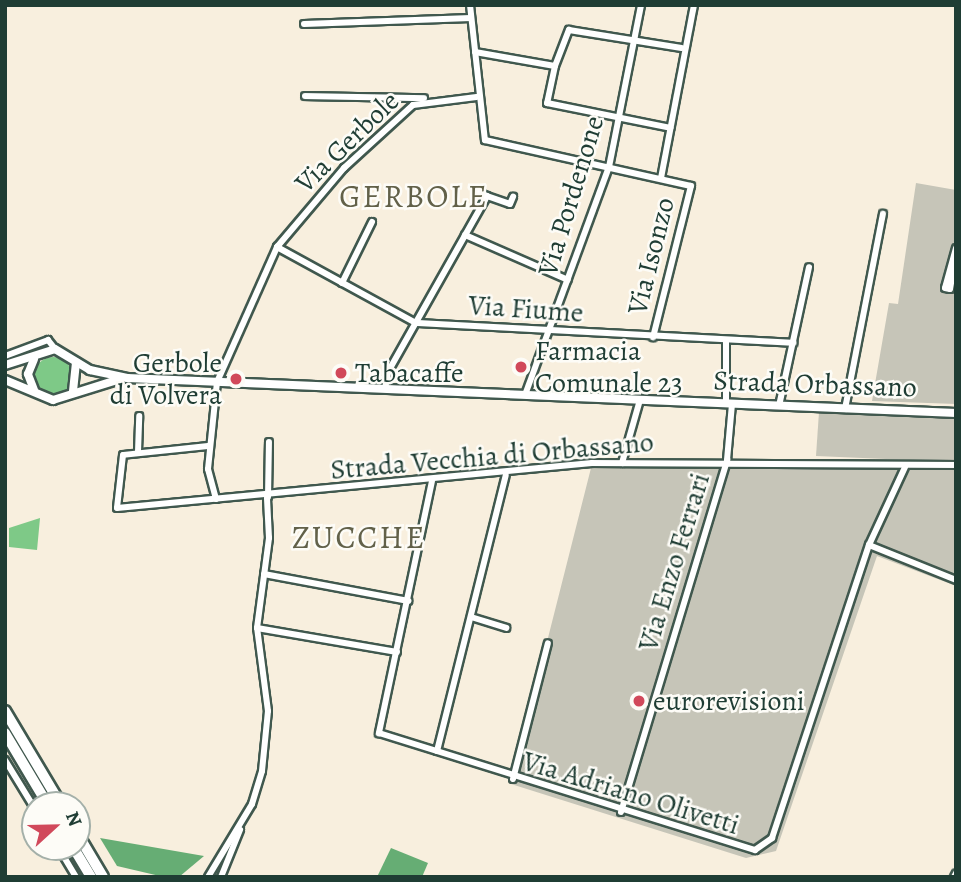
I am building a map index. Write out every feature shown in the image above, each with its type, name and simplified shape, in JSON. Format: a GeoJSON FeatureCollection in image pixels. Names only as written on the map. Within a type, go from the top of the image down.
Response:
{"type":"FeatureCollection","features":[{"type":"Feature","properties":{"kind":"highway"},"geometry":{"type":"LineString","coordinates":[[5,711],[53,791]]}},
{"type":"Feature","properties":{"kind":"highway"},"geometry":{"type":"LineString","coordinates":[[5,733],[40,791]]}},
{"type":"Feature","properties":{"kind":"highway"},"geometry":{"type":"LineString","coordinates":[[91,857],[103,877]]}},
{"type":"Feature","properties":{"kind":"highway"},"geometry":{"type":"LineString","coordinates":[[81,861],[91,877]]}},
{"type":"Feature","properties":{"kind":"main road","name":"Strada Orbassano"},"geometry":{"type":"LineString","coordinates":[[55,349],[76,361],[127,378],[956,413]]}},
{"type":"Feature","properties":{"kind":"main road"},"geometry":{"type":"LineString","coordinates":[[5,365],[34,359],[55,349]]}},
{"type":"Feature","properties":{"kind":"main road"},"geometry":{"type":"LineString","coordinates":[[34,359],[28,374],[34,390]]}},
{"type":"Feature","properties":{"kind":"main road"},"geometry":{"type":"LineString","coordinates":[[73,391],[76,361]]}},
{"type":"Feature","properties":{"kind":"main road","name":"Strada Orbassano"},"geometry":{"type":"LineString","coordinates":[[5,380],[53,400],[73,391],[127,378]]}},
{"type":"Feature","properties":{"kind":"street"},"geometry":{"type":"LineString","coordinates":[[470,5],[476,97],[485,140],[661,178],[682,48],[694,5]]}},
{"type":"Feature","properties":{"kind":"street","name":"Via Pordenone"},"geometry":{"type":"LineString","coordinates":[[525,395],[609,167],[641,5]]}},
{"type":"Feature","properties":{"kind":"street"},"geometry":{"type":"LineString","coordinates":[[304,24],[471,18]]}},
{"type":"Feature","properties":{"kind":"street"},"geometry":{"type":"LineString","coordinates":[[671,128],[547,103],[555,66],[569,30],[635,37],[682,48]]}},
{"type":"Feature","properties":{"kind":"street"},"geometry":{"type":"LineString","coordinates":[[475,52],[555,66]]}},
{"type":"Feature","properties":{"kind":"street"},"geometry":{"type":"LineString","coordinates":[[305,96],[429,98]]}},
{"type":"Feature","properties":{"kind":"street","name":"Via Gerbole"},"geometry":{"type":"LineString","coordinates":[[216,499],[208,446],[217,382],[277,247],[344,168],[388,125],[429,98],[476,97]]}},
{"type":"Feature","properties":{"kind":"street","name":"Via Isonzo"},"geometry":{"type":"LineString","coordinates":[[653,337],[691,186],[661,178]]}},
{"type":"Feature","properties":{"kind":"street"},"geometry":{"type":"LineString","coordinates":[[478,192],[510,204],[513,197]]}},
{"type":"Feature","properties":{"kind":"street"},"geometry":{"type":"LineString","coordinates":[[385,389],[416,323],[487,196]]}},
{"type":"Feature","properties":{"kind":"street"},"geometry":{"type":"LineString","coordinates":[[845,409],[883,214]]}},
{"type":"Feature","properties":{"kind":"street"},"geometry":{"type":"LineString","coordinates":[[342,283],[372,222]]}},
{"type":"Feature","properties":{"kind":"street"},"geometry":{"type":"LineString","coordinates":[[465,235],[568,280]]}},
{"type":"Feature","properties":{"kind":"street","name":"Via Fiume"},"geometry":{"type":"LineString","coordinates":[[277,247],[416,323],[793,343]]}},
{"type":"Feature","properties":{"kind":"street"},"geometry":{"type":"LineString","coordinates":[[956,248],[944,288],[950,289],[956,256]]}},
{"type":"Feature","properties":{"kind":"street"},"geometry":{"type":"LineString","coordinates":[[779,406],[809,267]]}},
{"type":"Feature","properties":{"kind":"street"},"geometry":{"type":"LineString","coordinates":[[5,356],[48,340],[55,349]]}},
{"type":"Feature","properties":{"kind":"street","name":"Via Enzo Ferrari"},"geometry":{"type":"LineString","coordinates":[[621,812],[727,460],[729,403],[726,341]]}},
{"type":"Feature","properties":{"kind":"street"},"geometry":{"type":"LineString","coordinates":[[622,463],[640,400]]}},
{"type":"Feature","properties":{"kind":"street"},"geometry":{"type":"LineString","coordinates":[[139,416],[138,452],[208,446]]}},
{"type":"Feature","properties":{"kind":"street"},"geometry":{"type":"LineString","coordinates":[[221,877],[258,787],[266,738],[257,628],[264,574],[269,442]]}},
{"type":"Feature","properties":{"kind":"street","name":"Strada Vecchia di Orbassano"},"geometry":{"type":"LineString","coordinates":[[138,452],[123,456],[117,508],[267,497],[622,463],[727,460],[905,467],[956,465]]}},
{"type":"Feature","properties":{"kind":"street","name":"Via Adriano Olivetti"},"geometry":{"type":"LineString","coordinates":[[397,652],[379,733],[513,779],[742,849],[767,845],[869,545],[905,467]]}},
{"type":"Feature","properties":{"kind":"street"},"geometry":{"type":"LineString","coordinates":[[437,751],[506,475]]}},
{"type":"Feature","properties":{"kind":"street"},"geometry":{"type":"LineString","coordinates":[[257,628],[397,652],[432,481]]}},
{"type":"Feature","properties":{"kind":"street"},"geometry":{"type":"LineString","coordinates":[[869,545],[956,580]]}},
{"type":"Feature","properties":{"kind":"street"},"geometry":{"type":"LineString","coordinates":[[264,574],[408,601]]}},
{"type":"Feature","properties":{"kind":"street"},"geometry":{"type":"LineString","coordinates":[[471,617],[506,628]]}},
{"type":"Feature","properties":{"kind":"street"},"geometry":{"type":"LineString","coordinates":[[513,779],[548,643]]}},
{"type":"Feature","properties":{"kind":"street"},"geometry":{"type":"LineString","coordinates":[[5,760],[24,791]]}},
{"type":"Feature","properties":{"kind":"street"},"geometry":{"type":"LineString","coordinates":[[208,877],[242,823]]}},
{"type":"Feature","properties":{"kind":"street"},"geometry":{"type":"LineString","coordinates":[[66,861],[76,877]]}},
{"type":"Feature","properties":{"kind":"shaded area"},"geometry":{"type":"Polygon","coordinates":[[[916,183],[956,190],[956,404],[872,401],[889,303],[898,304],[916,183]]]}},
{"type":"Feature","properties":{"kind":"shaded area"},"geometry":{"type":"Polygon","coordinates":[[[819,412],[956,417],[956,462],[816,456],[819,412]]]}},
{"type":"Feature","properties":{"kind":"shaded area"},"geometry":{"type":"Polygon","coordinates":[[[728,464],[956,470],[956,586],[877,556],[776,851],[746,858],[511,784],[591,468],[728,464]]]}},
{"type":"Feature","properties":{"kind":"green space"},"geometry":{"type":"Polygon","coordinates":[[[53,357],[67,362],[72,376],[67,390],[53,395],[39,390],[34,376],[39,362],[53,357]]]}},
{"type":"Feature","properties":{"kind":"green space"},"geometry":{"type":"Polygon","coordinates":[[[40,518],[37,550],[9,547],[9,528],[40,518]]]}},
{"type":"Feature","properties":{"kind":"green space"},"geometry":{"type":"Polygon","coordinates":[[[100,838],[204,856],[179,877],[164,877],[117,866],[100,838]]]}},
{"type":"Feature","properties":{"kind":"green space"},"geometry":{"type":"Polygon","coordinates":[[[391,848],[428,863],[422,877],[377,877],[391,848]]]}},
{"type":"Feature","properties":{"kind":"place","name":"Farmacia Comunale 23"},"geometry":{"type":"Point","coordinates":[521,367]}},
{"type":"Feature","properties":{"kind":"place","name":"Tabacaffe"},"geometry":{"type":"Point","coordinates":[341,373]}},
{"type":"Feature","properties":{"kind":"place","name":"Gerbole di Volvera"},"geometry":{"type":"Point","coordinates":[236,379]}},
{"type":"Feature","properties":{"kind":"place","name":"eurorevisioni"},"geometry":{"type":"Point","coordinates":[639,701]}},
{"type":"Feature","properties":{"kind":"district","name":"GERBOLE"},"geometry":{"type":"Point","coordinates":[414,196]}},
{"type":"Feature","properties":{"kind":"district","name":"ZUCCHE"},"geometry":{"type":"Point","coordinates":[359,537]}}]}
